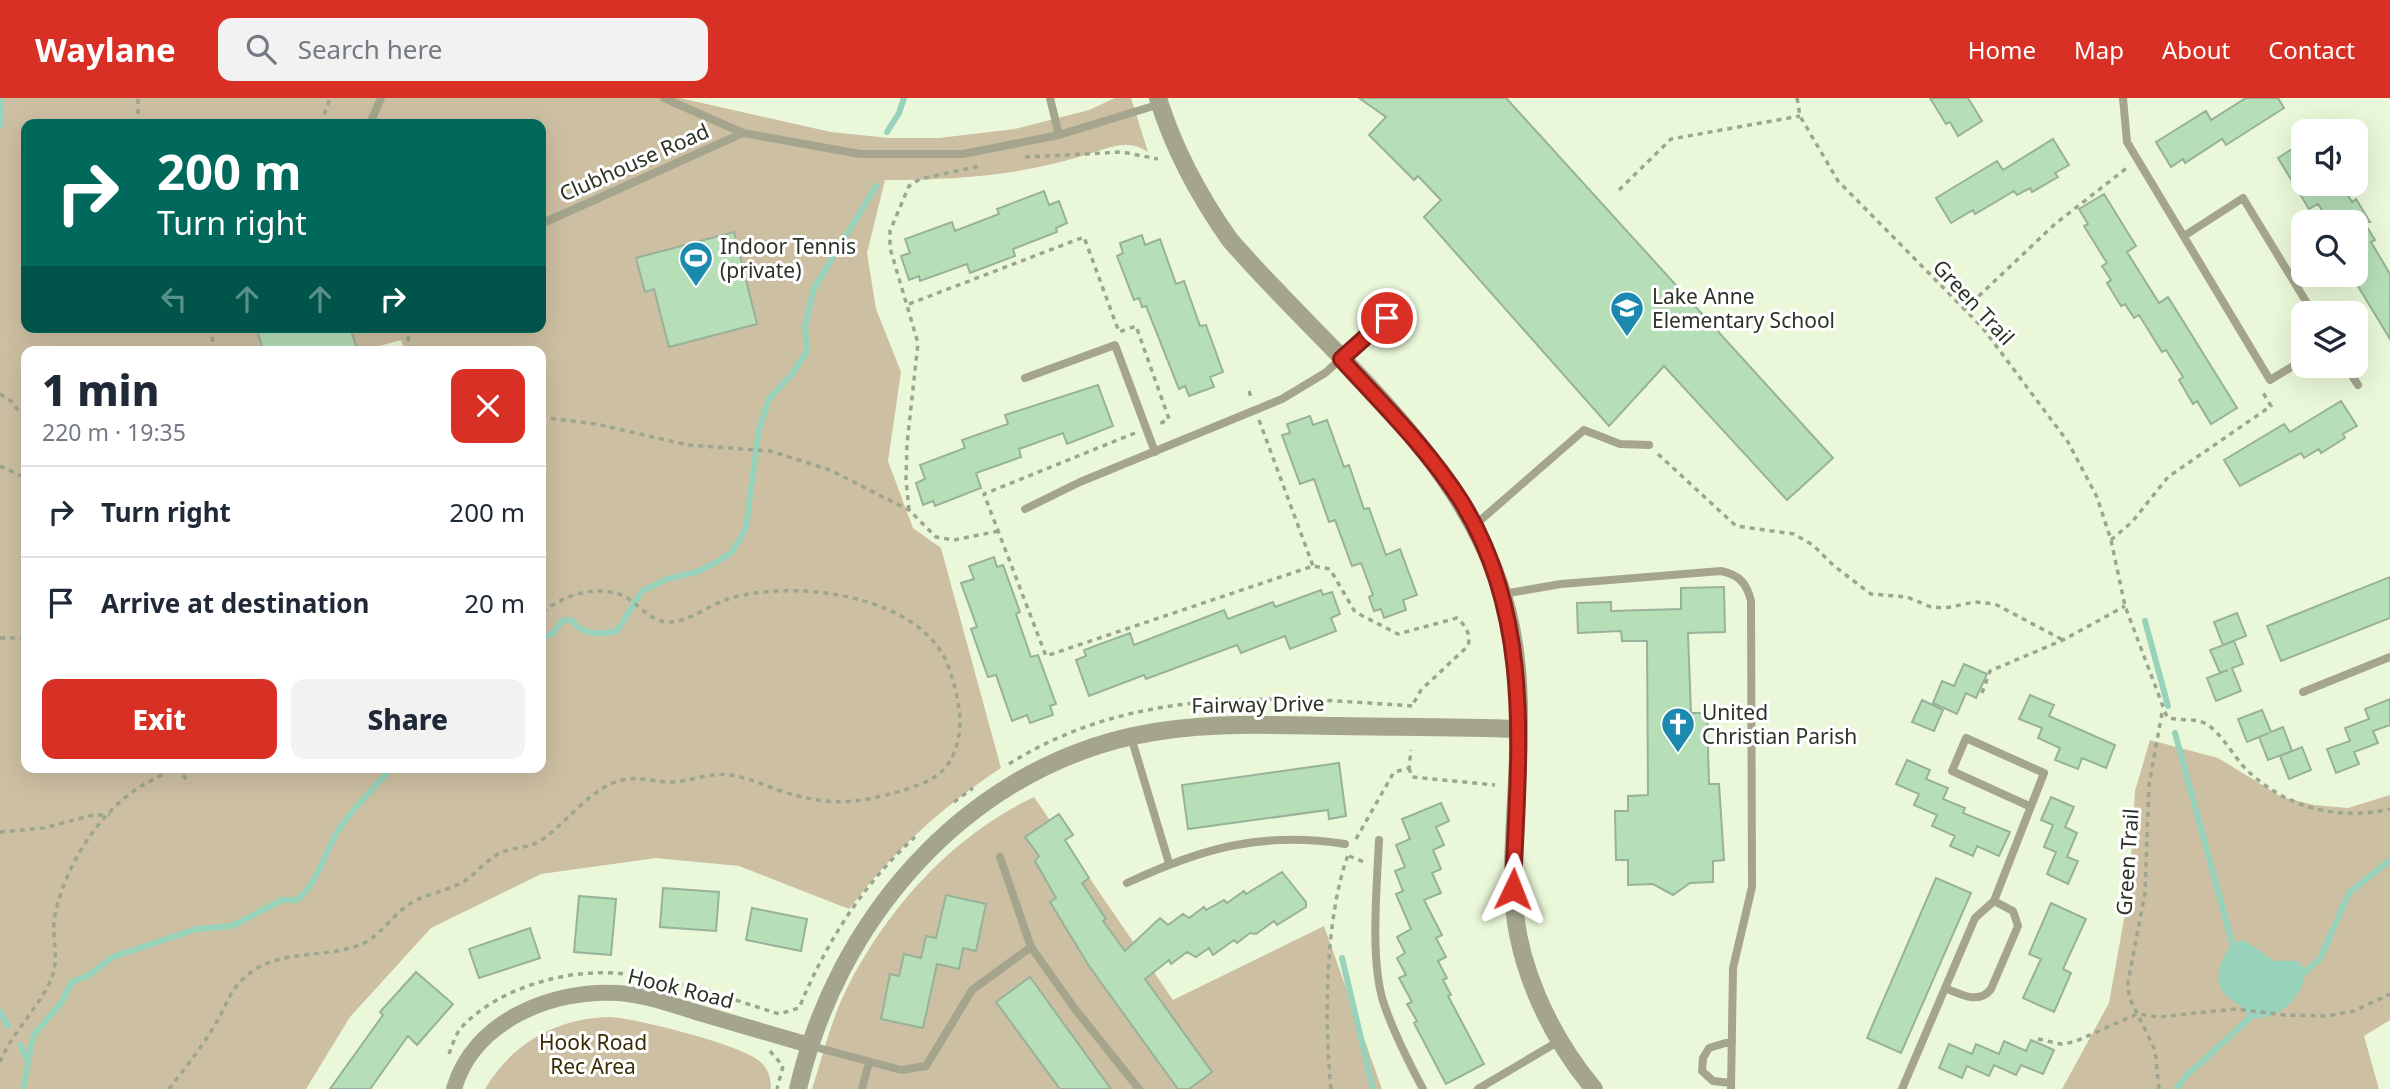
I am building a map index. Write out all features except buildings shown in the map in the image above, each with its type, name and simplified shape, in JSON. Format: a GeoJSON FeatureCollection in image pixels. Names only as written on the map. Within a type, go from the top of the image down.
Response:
{"type":"FeatureCollection","features":[{"type":"Feature","properties":{"kind":"street"},"geometry":{"type":"LineString","coordinates":[[1159,101],[1182,162],[1204,202],[1230,240],[1429,456],[1475,525],[1503,594],[1514,645],[1518,729],[1513,889],[1518,929],[1534,986],[1559,1041],[1594,1089]]}},
{"type":"Feature","properties":{"kind":"street","name":"Fairway Drive"},"geometry":{"type":"LineString","coordinates":[[798,1089],[809,1045],[843,963],[895,885],[927,851],[968,816],[1009,788],[1052,766],[1131,737],[1192,727],[1236,724],[1518,729]]}},
{"type":"Feature","properties":{"kind":"street","name":"Hook Road"},"geometry":{"type":"LineString","coordinates":[[454,1089],[476,1047],[494,1029],[542,1004],[576,995],[616,993],[646,997],[809,1045]]}},
{"type":"Feature","properties":{"kind":"lane"},"geometry":{"type":"LineString","coordinates":[[372,119],[381,98]]}},
{"type":"Feature","properties":{"kind":"lane","name":"Clubhouse Road"},"geometry":{"type":"LineString","coordinates":[[664,98],[743,133],[873,154],[963,154],[1059,135],[1159,101]]}},
{"type":"Feature","properties":{"kind":"lane"},"geometry":{"type":"LineString","coordinates":[[1049,98],[1059,135]]}},
{"type":"Feature","properties":{"kind":"lane"},"geometry":{"type":"LineString","coordinates":[[2123,98],[2127,142],[2270,380],[2291,367]]}},
{"type":"Feature","properties":{"kind":"lane","name":"Clubhouse Road"},"geometry":{"type":"LineString","coordinates":[[546,222],[743,133]]}},
{"type":"Feature","properties":{"kind":"lane"},"geometry":{"type":"LineString","coordinates":[[2184,236],[2243,198],[2306,301]]}},
{"type":"Feature","properties":{"kind":"lane"},"geometry":{"type":"LineString","coordinates":[[1025,509],[1080,482],[1256,411],[1303,388],[1387,318]]}},
{"type":"Feature","properties":{"kind":"lane"},"geometry":{"type":"LineString","coordinates":[[1025,378],[1115,345],[1156,452]]}},
{"type":"Feature","properties":{"kind":"lane"},"geometry":{"type":"LineString","coordinates":[[2354,378],[2358,385]]}},
{"type":"Feature","properties":{"kind":"lane"},"geometry":{"type":"LineString","coordinates":[[1475,525],[1584,430],[1620,444],[1649,445]]}},
{"type":"Feature","properties":{"kind":"lane"},"geometry":{"type":"LineString","coordinates":[[1503,594],[1561,584],[1721,571],[1741,579],[1748,589],[1752,625],[1752,887],[1733,968],[1732,1041],[1731,1086],[1713,1081],[1702,1071],[1703,1058],[1709,1048],[1732,1041]]}},
{"type":"Feature","properties":{"kind":"lane"},"geometry":{"type":"LineString","coordinates":[[2303,692],[2390,657]]}},
{"type":"Feature","properties":{"kind":"lane"},"geometry":{"type":"LineString","coordinates":[[1131,737],[1170,863]]}},
{"type":"Feature","properties":{"kind":"lane"},"geometry":{"type":"LineString","coordinates":[[1902,1089],[1975,918],[1994,901],[2018,844],[2029,806],[2044,774],[1966,738],[1952,771],[2029,806]]}},
{"type":"Feature","properties":{"kind":"lane"},"geometry":{"type":"LineString","coordinates":[[1128,883],[1170,863],[1231,844],[1281,839],[1345,844]]}},
{"type":"Feature","properties":{"kind":"lane"},"geometry":{"type":"LineString","coordinates":[[1379,840],[1375,922],[1382,999],[1404,1053],[1423,1089]]}},
{"type":"Feature","properties":{"kind":"lane"},"geometry":{"type":"LineString","coordinates":[[1000,857],[1031,947],[1075,1009],[1139,1089]]}},
{"type":"Feature","properties":{"kind":"lane"},"geometry":{"type":"LineString","coordinates":[[1945,988],[1975,998],[1984,997],[1991,989],[2018,926],[2013,911],[1994,901]]}},
{"type":"Feature","properties":{"kind":"lane"},"geometry":{"type":"LineString","coordinates":[[809,1045],[901,1070],[926,1066],[972,990],[1031,947]]}},
{"type":"Feature","properties":{"kind":"lane"},"geometry":{"type":"LineString","coordinates":[[1478,1089],[1559,1041]]}},
{"type":"Feature","properties":{"kind":"lane"},"geometry":{"type":"LineString","coordinates":[[862,1089],[869,1062]]}},
{"type":"Feature","properties":{"kind":"path"},"geometry":{"type":"LineString","coordinates":[[138,98],[138,119]]}},
{"type":"Feature","properties":{"kind":"path"},"geometry":{"type":"LineString","coordinates":[[323,119],[330,98]]}},
{"type":"Feature","properties":{"kind":"path","name":"Green Trail"},"geometry":{"type":"LineString","coordinates":[[1797,98],[1800,116],[1838,181],[1982,327],[2067,442],[2097,497],[2111,540],[2124,606],[2149,666],[2162,711],[2149,785],[2145,893],[2127,982],[2129,997],[2155,1049],[2159,1089]]}},
{"type":"Feature","properties":{"kind":"path"},"geometry":{"type":"LineString","coordinates":[[1619,190],[1671,139],[1800,116]]}},
{"type":"Feature","properties":{"kind":"path"},"geometry":{"type":"LineString","coordinates":[[1017,157],[1122,152],[1158,159]]}},
{"type":"Feature","properties":{"kind":"path"},"geometry":{"type":"LineString","coordinates":[[1964,310],[2055,224],[2108,180],[2138,160]]}},
{"type":"Feature","properties":{"kind":"path"},"geometry":{"type":"LineString","coordinates":[[909,510],[907,444],[918,343],[890,248],[890,231],[909,186],[920,179],[982,165]]}},
{"type":"Feature","properties":{"kind":"path"},"geometry":{"type":"LineString","coordinates":[[2111,540],[2132,522],[2168,477],[2271,405],[2258,385],[2270,380]]}},
{"type":"Feature","properties":{"kind":"path"},"geometry":{"type":"LineString","coordinates":[[1249,391],[1313,566]]}},
{"type":"Feature","properties":{"kind":"path"},"geometry":{"type":"LineString","coordinates":[[0,394],[11,401],[21,414]]}},
{"type":"Feature","properties":{"kind":"path"},"geometry":{"type":"LineString","coordinates":[[546,419],[596,424],[688,445],[770,452],[830,470],[909,510],[936,537],[954,540],[999,531]]}},
{"type":"Feature","properties":{"kind":"path"},"geometry":{"type":"LineString","coordinates":[[1649,445],[1736,526],[1794,534],[1813,545],[1834,566],[1871,594],[1907,597],[1931,607],[1945,608],[1975,602],[1994,604],[2063,640]]}},
{"type":"Feature","properties":{"kind":"path"},"geometry":{"type":"LineString","coordinates":[[0,466],[21,476]]}},
{"type":"Feature","properties":{"kind":"path"},"geometry":{"type":"LineString","coordinates":[[997,524],[1046,656],[1313,566],[1330,569],[1360,617],[1398,634],[1457,618],[1463,624],[1469,635],[1468,646],[1420,690],[1413,704]]}},
{"type":"Feature","properties":{"kind":"path"},"geometry":{"type":"LineString","coordinates":[[169,1089],[215,1026],[232,992],[256,968],[308,953],[361,944],[417,900],[460,884],[503,852],[542,840],[608,785],[625,779],[686,781],[718,774],[752,780],[816,800],[859,802],[916,786],[936,777],[949,763],[961,726],[958,700],[940,645],[927,633],[866,601],[846,595],[784,591],[729,599],[677,621],[667,622],[652,617],[617,593],[581,593],[560,599],[546,611]]}},
{"type":"Feature","properties":{"kind":"path"},"geometry":{"type":"LineString","coordinates":[[1982,693],[1990,671],[2063,640],[2124,606]]}},
{"type":"Feature","properties":{"kind":"path"},"geometry":{"type":"LineString","coordinates":[[0,638],[21,638]]}},
{"type":"Feature","properties":{"kind":"path"},"geometry":{"type":"LineString","coordinates":[[2162,711],[2167,717],[2210,726],[2244,766],[2277,796],[2326,811],[2367,814],[2390,809]]}},
{"type":"Feature","properties":{"kind":"path"},"geometry":{"type":"LineString","coordinates":[[1411,750],[1409,768],[1412,777],[1428,781],[1495,785]]}},
{"type":"Feature","properties":{"kind":"path"},"geometry":{"type":"LineString","coordinates":[[1331,1089],[1329,971],[1339,888],[1348,856],[1394,772],[1409,768]]}},
{"type":"Feature","properties":{"kind":"path"},"geometry":{"type":"LineString","coordinates":[[0,1062],[16,1029],[49,985],[54,971],[55,917],[65,880],[79,853],[132,792],[165,773]]}},
{"type":"Feature","properties":{"kind":"path"},"geometry":{"type":"LineString","coordinates":[[179,773],[190,783]]}},
{"type":"Feature","properties":{"kind":"path"},"geometry":{"type":"LineString","coordinates":[[0,832],[44,828],[93,815],[110,815]]}},
{"type":"Feature","properties":{"kind":"path"},"geometry":{"type":"LineString","coordinates":[[1335,842],[1348,856],[1378,868]]}},
{"type":"Feature","properties":{"kind":"path"},"geometry":{"type":"LineString","coordinates":[[2038,1039],[2061,1044],[2074,1042],[2137,1014],[2158,1017],[2236,1009],[2312,1017],[2354,1011],[2390,994]]}},
{"type":"Feature","properties":{"kind":"path"},"geometry":{"type":"LineString","coordinates":[[768,1049],[783,1066],[777,1089]]}},
{"type":"Feature","properties":{"kind":"green space"},"geometry":{"type":"Polygon","coordinates":[[[0,98],[680,98],[831,132],[889,138],[939,138],[1015,129],[1089,110],[1115,98],[1131,98],[1148,152],[1132,145],[1124,145],[1058,163],[1009,172],[960,178],[885,180],[867,253],[876,309],[901,372],[888,461],[913,528],[941,548],[1001,768],[919,832],[849,909],[739,866],[656,858],[541,874],[431,928],[350,1017],[306,1089],[0,1089],[0,98]]]}},
{"type":"Feature","properties":{"kind":"green space"},"geometry":{"type":"Polygon","coordinates":[[[2150,740],[2218,758],[2282,797],[2314,805],[2348,808],[2390,795],[2390,1020],[2364,1036],[2379,1089],[2062,1089],[2109,1003],[2129,891],[2135,791],[2150,740]]]}},
{"type":"Feature","properties":{"kind":"green space"},"geometry":{"type":"Polygon","coordinates":[[[1034,797],[1173,1000],[1324,926],[1382,1089],[812,1089],[841,1000],[882,929],[925,877],[950,853],[1004,813],[1034,797]]]}},
{"type":"Feature","properties":{"kind":"green space","name":"Hook Road Rec Area"},"geometry":{"type":"Polygon","coordinates":[[[610,1017],[687,1033],[748,1054],[767,1069],[771,1089],[485,1089],[508,1058],[538,1036],[572,1022],[610,1017]]]}},
{"type":"Feature","properties":{"kind":"shaded area"},"geometry":{"type":"Polygon","coordinates":[[[2244,940],[2274,961],[2298,961],[2306,971],[2294,999],[2280,1012],[2271,1016],[2250,1018],[2221,989],[2218,976],[2222,962],[2232,943],[2244,940]]]}},
{"type":"Feature","properties":{"kind":"waterway"},"geometry":{"type":"LineString","coordinates":[[0,98],[0,125]]}},
{"type":"Feature","properties":{"kind":"waterway"},"geometry":{"type":"LineString","coordinates":[[887,132],[899,113],[904,98]]}},
{"type":"Feature","properties":{"kind":"waterway"},"geometry":{"type":"LineString","coordinates":[[546,636],[553,633],[562,621],[571,620],[586,632],[617,631],[642,591],[667,579],[696,572],[731,553],[746,526],[759,429],[769,399],[792,374],[807,351],[805,327],[813,290],[876,186]]}},
{"type":"Feature","properties":{"kind":"waterway"},"geometry":{"type":"LineString","coordinates":[[2145,621],[2168,706]]}},
{"type":"Feature","properties":{"kind":"waterway"},"geometry":{"type":"LineString","coordinates":[[2175,733],[2232,943]]}},
{"type":"Feature","properties":{"kind":"waterway"},"geometry":{"type":"LineString","coordinates":[[23,1089],[33,1036],[61,1003],[72,982],[89,975],[113,957],[196,929],[232,926],[282,900],[297,900],[316,876],[344,823],[386,773]]}},
{"type":"Feature","properties":{"kind":"waterway"},"geometry":{"type":"LineString","coordinates":[[2306,971],[2320,959],[2349,893],[2390,860]]}},
{"type":"Feature","properties":{"kind":"waterway"},"geometry":{"type":"LineString","coordinates":[[1342,958],[1373,1089]]}},
{"type":"Feature","properties":{"kind":"waterway"},"geometry":{"type":"LineString","coordinates":[[0,1012],[8,1026]]}},
{"type":"Feature","properties":{"kind":"waterway"},"geometry":{"type":"LineString","coordinates":[[2176,1089],[2187,1075],[2250,1018]]}},
{"type":"Feature","properties":{"kind":"waterway"},"geometry":{"type":"LineString","coordinates":[[20,1045],[28,1061]]}},
{"type":"Feature","properties":{"kind":"place","name":"Indoor Tennis (private)"},"geometry":{"type":"Point","coordinates":[696,288]}},
{"type":"Feature","properties":{"kind":"place","name":"Lake Anne Elementary School"},"geometry":{"type":"Point","coordinates":[1627,338]}},
{"type":"Feature","properties":{"kind":"place","name":"United Christian Parish"},"geometry":{"type":"Point","coordinates":[1678,754]}},
{"type":"Feature","properties":{"kind":"route"},"geometry":{"type":"LineString","coordinates":[[1387,318],[1341,359],[1429,456],[1460,501],[1475,525],[1492,563],[1506,605],[1519,686],[1513,889]]}}]}
